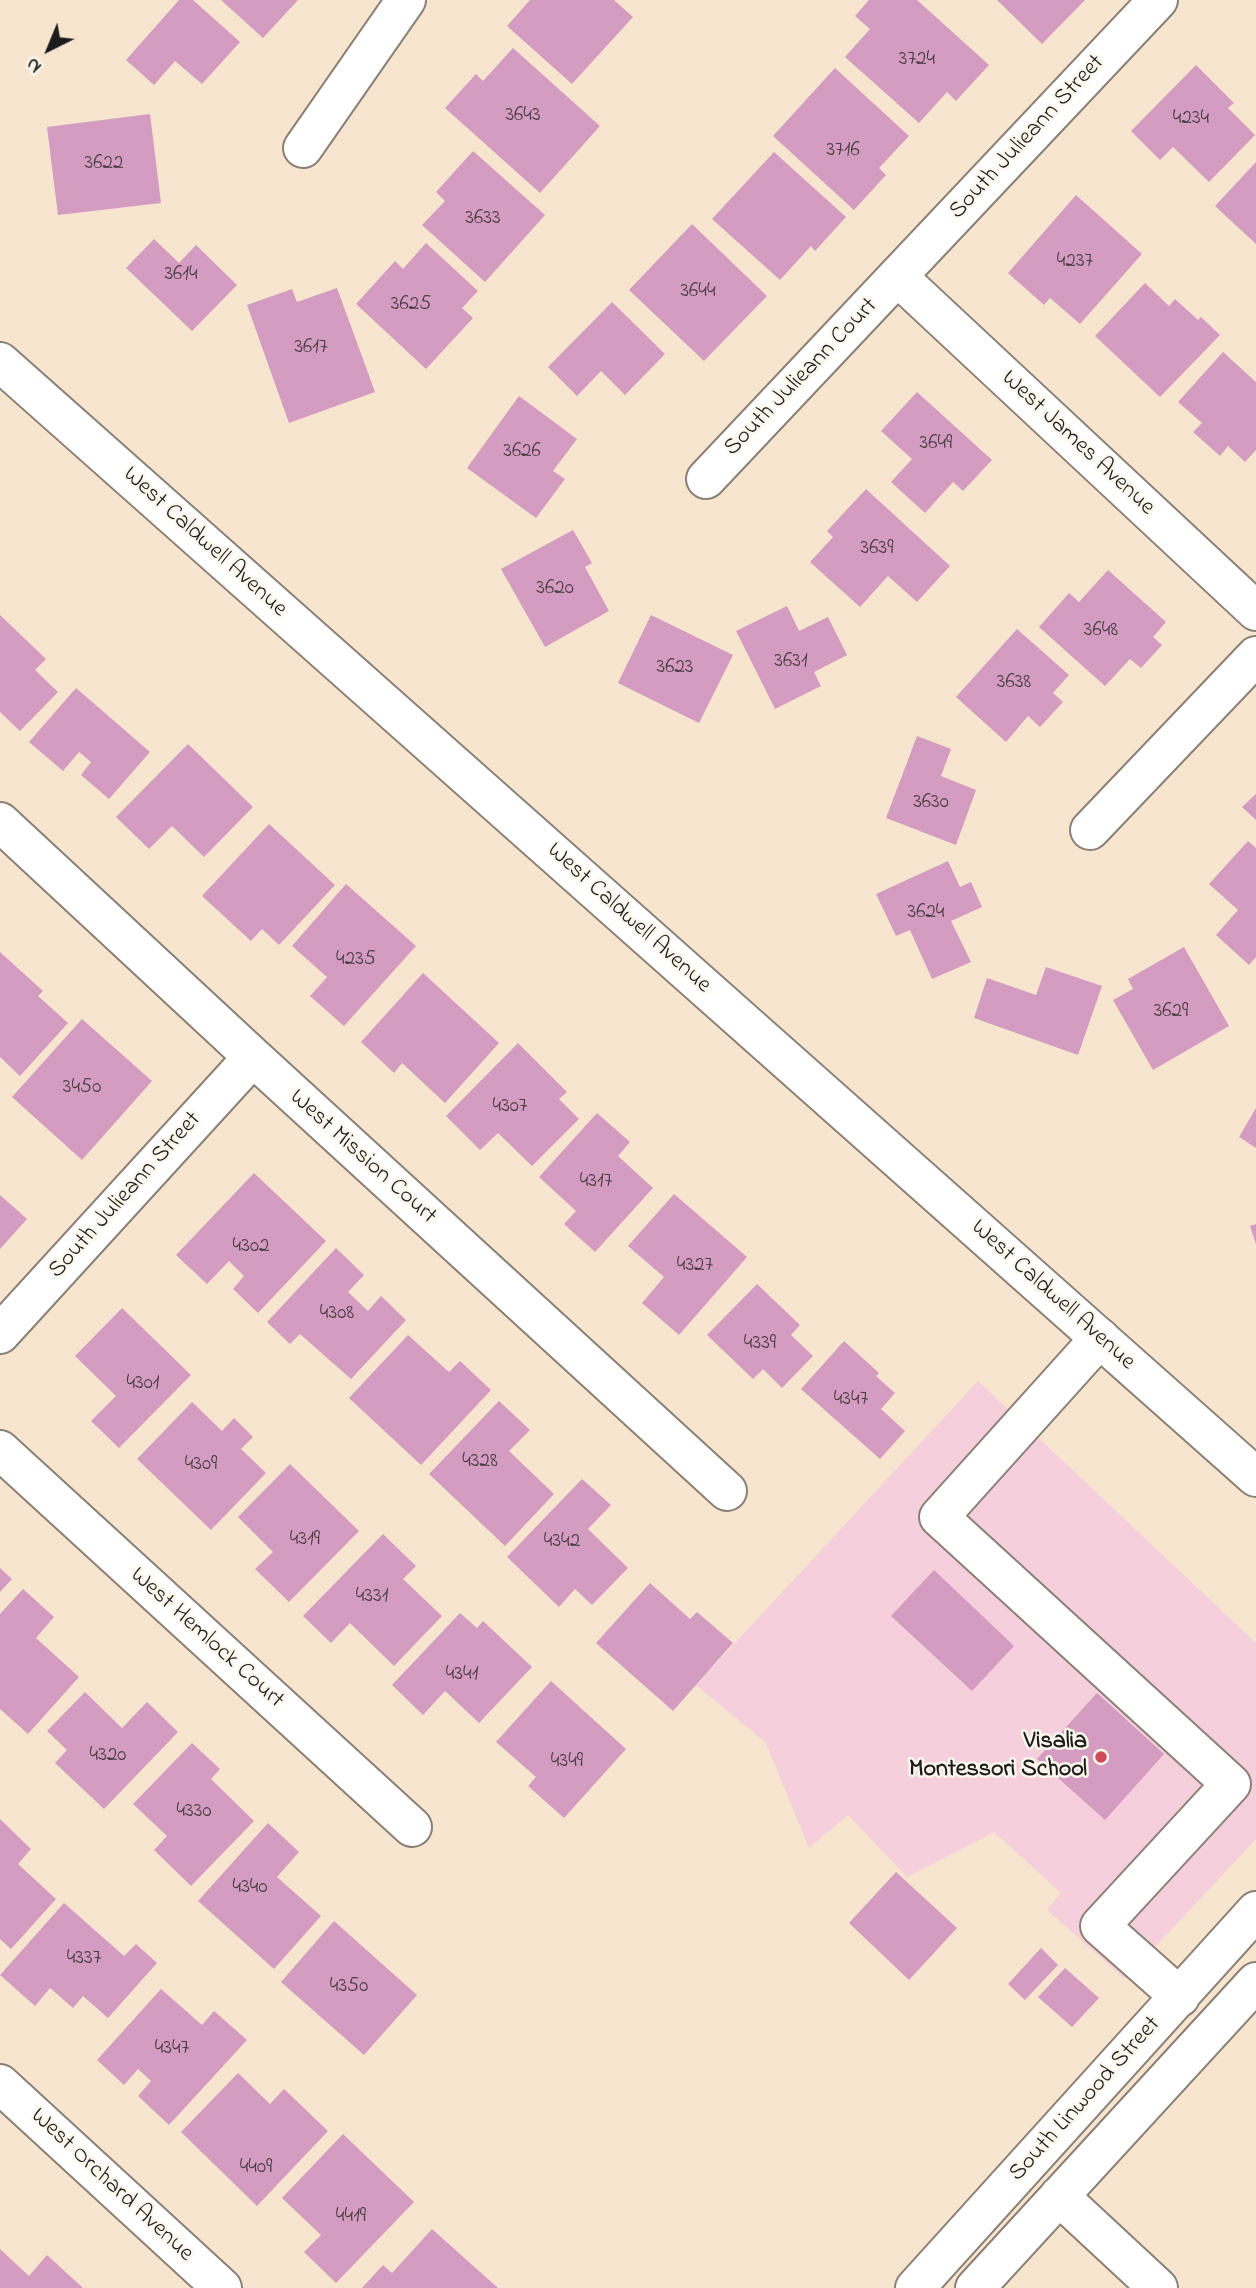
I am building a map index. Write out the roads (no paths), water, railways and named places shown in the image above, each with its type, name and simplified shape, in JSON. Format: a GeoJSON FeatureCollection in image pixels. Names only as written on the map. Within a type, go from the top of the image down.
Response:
{"type":"FeatureCollection","features":[{"type":"Feature","properties":{"kind":"street"},"geometry":{"type":"LineString","coordinates":[[303,148],[406,0]]}},
{"type":"Feature","properties":{"kind":"street","name":"South Julieann Street"},"geometry":{"type":"LineString","coordinates":[[898,277],[1158,0]]}},
{"type":"Feature","properties":{"kind":"street","name":"South Julieann Court"},"geometry":{"type":"LineString","coordinates":[[706,479],[898,277]]}},
{"type":"Feature","properties":{"kind":"street","name":"West James Avenue"},"geometry":{"type":"LineString","coordinates":[[898,277],[1256,611]]}},
{"type":"Feature","properties":{"kind":"street","name":"West Caldwell Avenue"},"geometry":{"type":"LineString","coordinates":[[0,362],[1256,1477]]}},
{"type":"Feature","properties":{"kind":"street"},"geometry":{"type":"LineString","coordinates":[[1090,830],[1256,656]]}},
{"type":"Feature","properties":{"kind":"street","name":"West Mission Court"},"geometry":{"type":"LineString","coordinates":[[0,822],[727,1492]]}},
{"type":"Feature","properties":{"kind":"street","name":"South Julieann Street"},"geometry":{"type":"LineString","coordinates":[[0,1334],[253,1057]]}},
{"type":"Feature","properties":{"kind":"street"},"geometry":{"type":"LineString","coordinates":[[1100,1338],[939,1517],[1231,1784],[1100,1926],[1180,1997]]}},
{"type":"Feature","properties":{"kind":"street","name":"West Hemlock Court"},"geometry":{"type":"LineString","coordinates":[[0,1450],[412,1827]]}},
{"type":"Feature","properties":{"kind":"street","name":"South Linwood Street"},"geometry":{"type":"LineString","coordinates":[[915,2288],[1256,1911]]}},
{"type":"Feature","properties":{"kind":"street","name":"South Linwood Street"},"geometry":{"type":"LineString","coordinates":[[985,2284],[1059,2196],[1256,1982]]}},
{"type":"Feature","properties":{"kind":"street","name":"West Orchard Avenue"},"geometry":{"type":"LineString","coordinates":[[0,2084],[222,2288]]}},
{"type":"Feature","properties":{"kind":"street"},"geometry":{"type":"LineString","coordinates":[[1059,2196],[1158,2288]]}},
{"type":"Feature","properties":{"kind":"place","name":"Visalia Montessori School"},"geometry":{"type":"Point","coordinates":[1101,1757]}}]}
